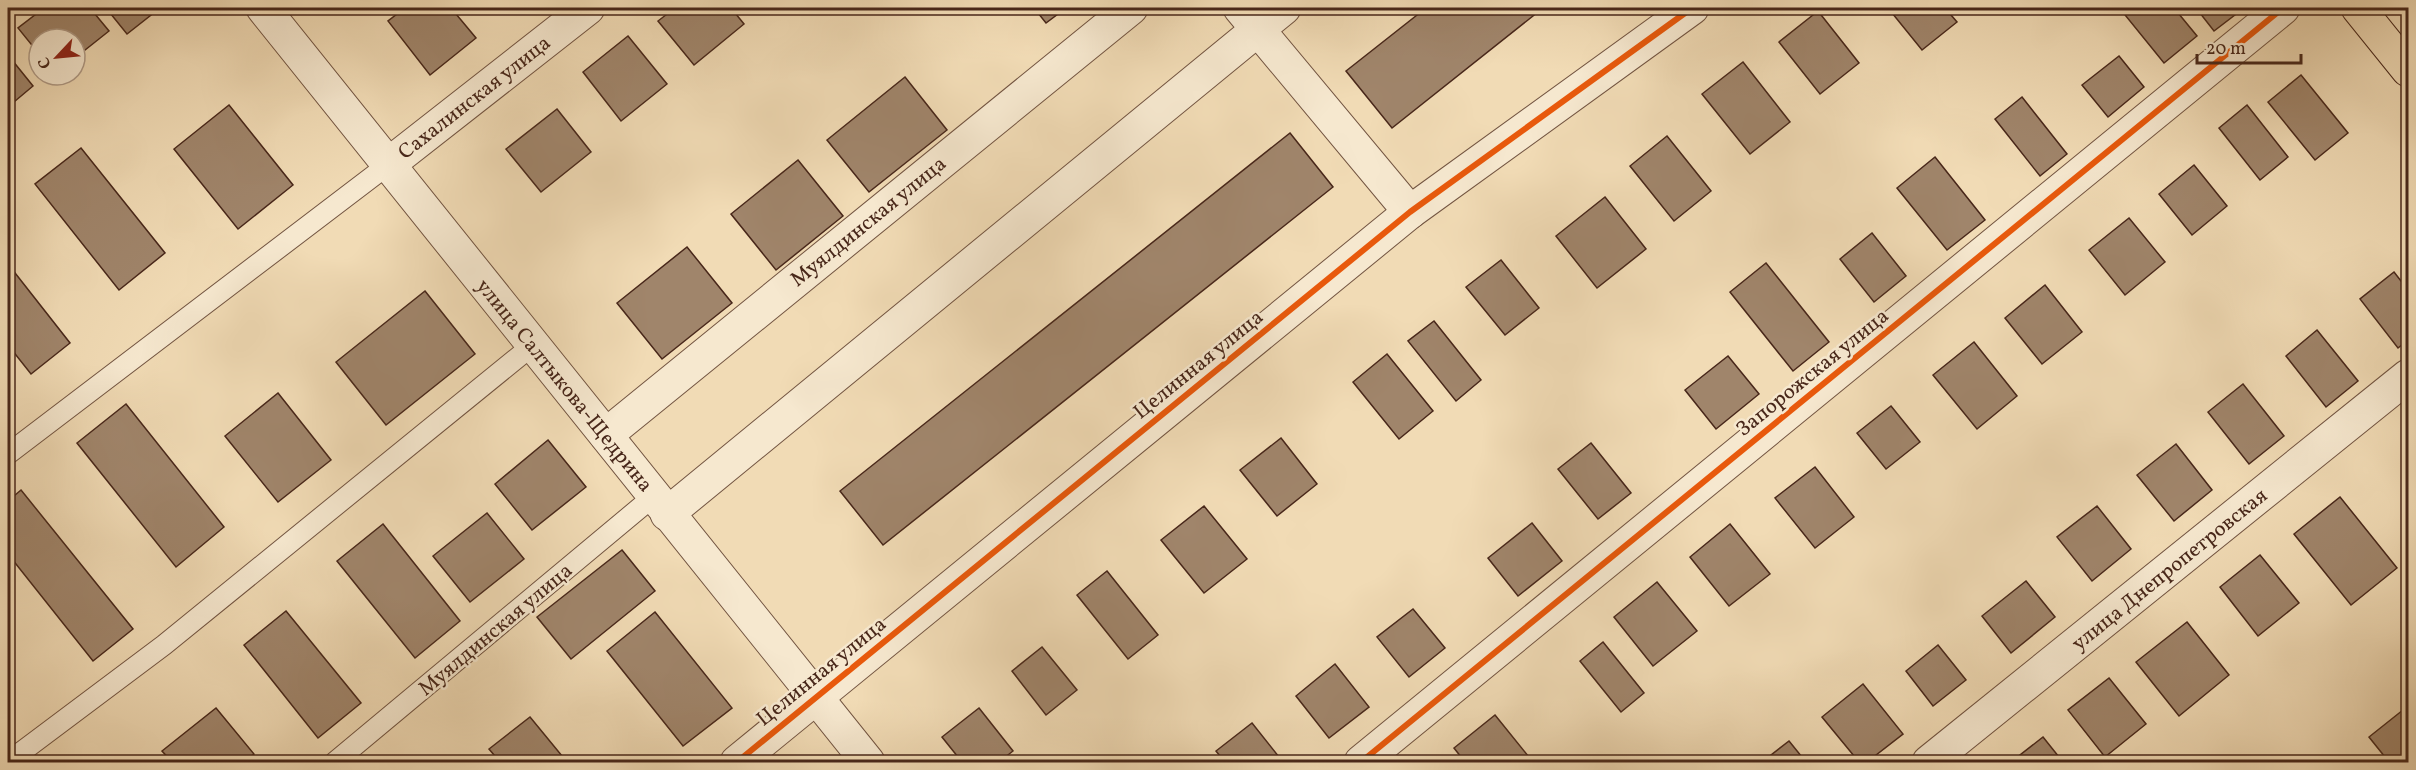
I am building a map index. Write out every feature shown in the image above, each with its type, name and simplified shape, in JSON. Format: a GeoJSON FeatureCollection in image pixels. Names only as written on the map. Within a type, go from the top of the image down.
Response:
{"type":"FeatureCollection","features":[{"type":"Feature","properties":{"kind":"main road"},"geometry":{"type":"LineString","coordinates":[[2358,8],[2409,70]]}},
{"type":"Feature","properties":{"kind":"street","name":"улица Салтыкова-Щедрина"},"geometry":{"type":"LineString","coordinates":[[264,8],[868,762]]}},
{"type":"Feature","properties":{"kind":"street","name":"Сахалинская улица"},"geometry":{"type":"LineString","coordinates":[[389,164],[588,8]]}},
{"type":"Feature","properties":{"kind":"street","name":"Муялдинская улица"},"geometry":{"type":"LineString","coordinates":[[606,435],[1131,8]]}},
{"type":"Feature","properties":{"kind":"street"},"geometry":{"type":"LineString","coordinates":[[661,505],[1249,18],[1284,8]]}},
{"type":"Feature","properties":{"kind":"street","name":"Целинная улица"},"geometry":{"type":"LineString","coordinates":[[737,762],[1410,212],[1692,8]]}},
{"type":"Feature","properties":{"kind":"street","name":"Запорожская улица"},"geometry":{"type":"LineString","coordinates":[[1361,762],[2283,8]]}},
{"type":"Feature","properties":{"kind":"street"},"geometry":{"type":"LineString","coordinates":[[1249,18],[1410,212]]}},
{"type":"Feature","properties":{"kind":"street","name":"улица Днепропетровская"},"geometry":{"type":"LineString","coordinates":[[1929,762],[2409,376]]}},
{"type":"Feature","properties":{"kind":"lane"},"geometry":{"type":"LineString","coordinates":[[8,454],[389,164]]}},
{"type":"Feature","properties":{"kind":"lane"},"geometry":{"type":"LineString","coordinates":[[8,762],[164,645],[533,345]]}},
{"type":"Feature","properties":{"kind":"lane","name":"Муялдинская улица"},"geometry":{"type":"LineString","coordinates":[[335,762],[661,505]]}},
{"type":"Feature","properties":{"kind":"building"},"geometry":{"type":"Polygon","coordinates":[[[44,8],[90,8],[109,31],[87,48],[87,27],[27,27],[27,39],[18,28],[44,8]]]}},
{"type":"Feature","properties":{"kind":"building"},"geometry":{"type":"Polygon","coordinates":[[[106,8],[160,8],[127,34],[106,8]]]}},
{"type":"Feature","properties":{"kind":"building"},"geometry":{"type":"Polygon","coordinates":[[[405,8],[451,8],[476,38],[430,75],[388,21],[405,8]]]}},
{"type":"Feature","properties":{"kind":"building"},"geometry":{"type":"Polygon","coordinates":[[[675,8],[731,8],[744,24],[694,65],[658,21],[675,8]]]}},
{"type":"Feature","properties":{"kind":"building"},"geometry":{"type":"Polygon","coordinates":[[[1034,8],[1066,8],[1046,23],[1034,8]]]}},
{"type":"Feature","properties":{"kind":"building"},"geometry":{"type":"Polygon","coordinates":[[[1426,8],[1543,8],[1392,128],[1346,71],[1426,8]]]}},
{"type":"Feature","properties":{"kind":"building"},"geometry":{"type":"Polygon","coordinates":[[[1888,8],[1945,8],[1957,22],[1922,50],[1888,8]]]}},
{"type":"Feature","properties":{"kind":"building"},"geometry":{"type":"Polygon","coordinates":[[[2124,8],[2174,8],[2197,36],[2164,63],[2121,10],[2124,8]]]}},
{"type":"Feature","properties":{"kind":"building"},"geometry":{"type":"Polygon","coordinates":[[[2196,8],[2244,8],[2214,31],[2196,8]]]}},
{"type":"Feature","properties":{"kind":"building"},"geometry":{"type":"Polygon","coordinates":[[[1818,11],[1859,63],[1820,94],[1779,42],[1818,11]]]}},
{"type":"Feature","properties":{"kind":"building"},"geometry":{"type":"Polygon","coordinates":[[[628,36],[667,84],[621,121],[583,72],[628,36]]]}},
{"type":"Feature","properties":{"kind":"building"},"geometry":{"type":"Polygon","coordinates":[[[8,55],[27,79],[27,87],[32,87],[8,107],[8,55]]]}},
{"type":"Feature","properties":{"kind":"building"},"geometry":{"type":"Polygon","coordinates":[[[2119,56],[2144,87],[2108,117],[2082,85],[2119,56]]]}},
{"type":"Feature","properties":{"kind":"building"},"geometry":{"type":"Polygon","coordinates":[[[1743,62],[1790,122],[1750,154],[1702,94],[1743,62]]]}},
{"type":"Feature","properties":{"kind":"building"},"geometry":{"type":"Polygon","coordinates":[[[2301,75],[2348,133],[2315,160],[2268,102],[2301,75]]]}},
{"type":"Feature","properties":{"kind":"building"},"geometry":{"type":"Polygon","coordinates":[[[905,77],[947,130],[869,192],[827,140],[905,77]]]}},
{"type":"Feature","properties":{"kind":"building"},"geometry":{"type":"Polygon","coordinates":[[[2022,97],[2067,154],[2040,176],[1995,119],[2022,97]]]}},
{"type":"Feature","properties":{"kind":"building"},"geometry":{"type":"Polygon","coordinates":[[[229,105],[293,185],[238,229],[174,149],[229,105]]]}},
{"type":"Feature","properties":{"kind":"building"},"geometry":{"type":"Polygon","coordinates":[[[2247,105],[2288,157],[2260,180],[2219,128],[2247,105]]]}},
{"type":"Feature","properties":{"kind":"building"},"geometry":{"type":"Polygon","coordinates":[[[557,109],[591,152],[541,192],[506,149],[557,109]]]}},
{"type":"Feature","properties":{"kind":"building"},"geometry":{"type":"Polygon","coordinates":[[[1290,133],[1333,187],[883,545],[840,491],[1290,133]]]}},
{"type":"Feature","properties":{"kind":"building"},"geometry":{"type":"Polygon","coordinates":[[[1667,136],[1711,191],[1674,221],[1630,166],[1667,136]]]}},
{"type":"Feature","properties":{"kind":"building"},"geometry":{"type":"Polygon","coordinates":[[[81,148],[165,253],[119,290],[35,184],[81,148]]]}},
{"type":"Feature","properties":{"kind":"building"},"geometry":{"type":"Polygon","coordinates":[[[1935,157],[1985,220],[1947,250],[1897,188],[1935,157]]]}},
{"type":"Feature","properties":{"kind":"building"},"geometry":{"type":"Polygon","coordinates":[[[798,160],[843,216],[776,270],[731,214],[798,160]]]}},
{"type":"Feature","properties":{"kind":"building"},"geometry":{"type":"Polygon","coordinates":[[[2194,165],[2227,206],[2192,235],[2159,194],[2194,165]]]}},
{"type":"Feature","properties":{"kind":"building"},"geometry":{"type":"Polygon","coordinates":[[[1605,197],[1646,249],[1597,288],[1556,236],[1605,197]]]}},
{"type":"Feature","properties":{"kind":"building"},"geometry":{"type":"Polygon","coordinates":[[[2129,218],[2165,262],[2125,295],[2089,250],[2129,218]]]}},
{"type":"Feature","properties":{"kind":"building"},"geometry":{"type":"Polygon","coordinates":[[[1872,233],[1906,276],[1874,302],[1840,259],[1872,233]]]}},
{"type":"Feature","properties":{"kind":"building"},"geometry":{"type":"Polygon","coordinates":[[[687,247],[732,303],[662,359],[617,303],[687,247]]]}},
{"type":"Feature","properties":{"kind":"building"},"geometry":{"type":"Polygon","coordinates":[[[1501,260],[1539,308],[1505,335],[1466,287],[1501,260]]]}},
{"type":"Feature","properties":{"kind":"building"},"geometry":{"type":"Polygon","coordinates":[[[1766,263],[1829,342],[1793,371],[1730,292],[1766,263]]]}},
{"type":"Feature","properties":{"kind":"building"},"geometry":{"type":"Polygon","coordinates":[[[8,264],[70,343],[31,374],[8,345],[8,264]]]}},
{"type":"Feature","properties":{"kind":"building"},"geometry":{"type":"Polygon","coordinates":[[[2394,272],[2408,290],[2408,340],[2398,348],[2360,299],[2394,272]]]}},
{"type":"Feature","properties":{"kind":"building"},"geometry":{"type":"Polygon","coordinates":[[[2045,285],[2082,332],[2042,364],[2005,318],[2045,285]]]}},
{"type":"Feature","properties":{"kind":"building"},"geometry":{"type":"Polygon","coordinates":[[[425,291],[475,354],[386,425],[336,362],[425,291]]]}},
{"type":"Feature","properties":{"kind":"building"},"geometry":{"type":"Polygon","coordinates":[[[1434,321],[1481,380],[1456,401],[1408,341],[1434,321]]]}},
{"type":"Feature","properties":{"kind":"building"},"geometry":{"type":"Polygon","coordinates":[[[2317,330],[2358,381],[2326,407],[2286,356],[2317,330]]]}},
{"type":"Feature","properties":{"kind":"building"},"geometry":{"type":"Polygon","coordinates":[[[1974,342],[2017,396],[1977,429],[1933,375],[1974,342]]]}},
{"type":"Feature","properties":{"kind":"building"},"geometry":{"type":"Polygon","coordinates":[[[1387,354],[1433,411],[1399,439],[1353,382],[1387,354]]]}},
{"type":"Feature","properties":{"kind":"building"},"geometry":{"type":"Polygon","coordinates":[[[1728,356],[1759,394],[1716,429],[1685,390],[1728,356]]]}},
{"type":"Feature","properties":{"kind":"building"},"geometry":{"type":"Polygon","coordinates":[[[2243,384],[2284,436],[2249,464],[2208,412],[2243,384]]]}},
{"type":"Feature","properties":{"kind":"building"},"geometry":{"type":"Polygon","coordinates":[[[278,393],[331,460],[278,502],[225,436],[278,393]]]}},
{"type":"Feature","properties":{"kind":"building"},"geometry":{"type":"Polygon","coordinates":[[[126,404],[224,527],[176,567],[77,443],[126,404]]]}},
{"type":"Feature","properties":{"kind":"building"},"geometry":{"type":"Polygon","coordinates":[[[1891,406],[1920,442],[1886,469],[1857,433],[1891,406]]]}},
{"type":"Feature","properties":{"kind":"building"},"geometry":{"type":"Polygon","coordinates":[[[1281,438],[1317,484],[1277,516],[1240,470],[1281,438]]]}},
{"type":"Feature","properties":{"kind":"building"},"geometry":{"type":"Polygon","coordinates":[[[548,440],[586,487],[532,530],[495,484],[548,440]]]}},
{"type":"Feature","properties":{"kind":"building"},"geometry":{"type":"Polygon","coordinates":[[[1591,443],[1631,493],[1598,519],[1558,469],[1591,443]]]}},
{"type":"Feature","properties":{"kind":"building"},"geometry":{"type":"Polygon","coordinates":[[[2176,444],[2212,490],[2174,521],[2137,475],[2176,444]]]}},
{"type":"Feature","properties":{"kind":"building"},"geometry":{"type":"Polygon","coordinates":[[[1815,467],[1854,517],[1815,548],[1775,498],[1815,467]]]}},
{"type":"Feature","properties":{"kind":"building"},"geometry":{"type":"Polygon","coordinates":[[[21,490],[133,629],[93,661],[8,554],[8,501],[21,490]]]}},
{"type":"Feature","properties":{"kind":"building"},"geometry":{"type":"Polygon","coordinates":[[[2340,497],[2397,568],[2351,605],[2294,534],[2340,497]]]}},
{"type":"Feature","properties":{"kind":"building"},"geometry":{"type":"Polygon","coordinates":[[[1204,506],[1247,559],[1204,593],[1161,540],[1204,506]]]}},
{"type":"Feature","properties":{"kind":"building"},"geometry":{"type":"Polygon","coordinates":[[[2097,506],[2131,549],[2092,581],[2057,537],[2097,506]]]}},
{"type":"Feature","properties":{"kind":"building"},"geometry":{"type":"Polygon","coordinates":[[[487,513],[524,559],[470,602],[433,556],[487,513]]]}},
{"type":"Feature","properties":{"kind":"building"},"geometry":{"type":"Polygon","coordinates":[[[1532,523],[1562,561],[1518,596],[1488,558],[1532,523]]]}},
{"type":"Feature","properties":{"kind":"building"},"geometry":{"type":"Polygon","coordinates":[[[383,524],[460,621],[415,658],[337,561],[383,524]]]}},
{"type":"Feature","properties":{"kind":"building"},"geometry":{"type":"Polygon","coordinates":[[[1730,524],[1770,574],[1729,606],[1690,557],[1730,524]]]}},
{"type":"Feature","properties":{"kind":"building"},"geometry":{"type":"Polygon","coordinates":[[[622,550],[655,591],[571,659],[537,617],[622,550]]]}},
{"type":"Feature","properties":{"kind":"building"},"geometry":{"type":"Polygon","coordinates":[[[2260,555],[2299,603],[2258,636],[2220,587],[2260,555]]]}},
{"type":"Feature","properties":{"kind":"building"},"geometry":{"type":"Polygon","coordinates":[[[1107,571],[1158,635],[1128,659],[1077,595],[1107,571]]]}},
{"type":"Feature","properties":{"kind":"building"},"geometry":{"type":"Polygon","coordinates":[[[2026,581],[2055,617],[2011,653],[1982,616],[2026,581]]]}},
{"type":"Feature","properties":{"kind":"building"},"geometry":{"type":"Polygon","coordinates":[[[1657,582],[1697,631],[1653,666],[1614,617],[1657,582]]]}},
{"type":"Feature","properties":{"kind":"building"},"geometry":{"type":"Polygon","coordinates":[[[1413,609],[1445,648],[1409,677],[1377,637],[1413,609]]]}},
{"type":"Feature","properties":{"kind":"building"},"geometry":{"type":"Polygon","coordinates":[[[286,611],[361,703],[318,738],[244,645],[286,611]]]}},
{"type":"Feature","properties":{"kind":"building"},"geometry":{"type":"Polygon","coordinates":[[[655,612],[732,708],[683,746],[607,651],[655,612]]]}},
{"type":"Feature","properties":{"kind":"building"},"geometry":{"type":"Polygon","coordinates":[[[2187,622],[2229,675],[2179,716],[2136,662],[2187,622]]]}},
{"type":"Feature","properties":{"kind":"building"},"geometry":{"type":"Polygon","coordinates":[[[1603,642],[1644,693],[1621,712],[1580,661],[1603,642]]]}},
{"type":"Feature","properties":{"kind":"building"},"geometry":{"type":"Polygon","coordinates":[[[1938,645],[1966,680],[1933,706],[1906,671],[1938,645]]]}},
{"type":"Feature","properties":{"kind":"building"},"geometry":{"type":"Polygon","coordinates":[[[1042,647],[1077,690],[1046,715],[1012,671],[1042,647]]]}},
{"type":"Feature","properties":{"kind":"building"},"geometry":{"type":"Polygon","coordinates":[[[1335,664],[1369,707],[1329,738],[1296,696],[1335,664]]]}},
{"type":"Feature","properties":{"kind":"building"},"geometry":{"type":"Polygon","coordinates":[[[2109,678],[2146,724],[2105,757],[2068,710],[2109,678]]]}},
{"type":"Feature","properties":{"kind":"building"},"geometry":{"type":"Polygon","coordinates":[[[1863,684],[1903,734],[1867,762],[1859,762],[1822,717],[1863,684]]]}},
{"type":"Feature","properties":{"kind":"building"},"geometry":{"type":"Polygon","coordinates":[[[2408,706],[2408,762],[2389,762],[2369,737],[2408,706]]]}},
{"type":"Feature","properties":{"kind":"building"},"geometry":{"type":"Polygon","coordinates":[[[216,708],[254,754],[243,762],[172,762],[162,751],[216,708]]]}},
{"type":"Feature","properties":{"kind":"building"},"geometry":{"type":"Polygon","coordinates":[[[979,708],[1013,751],[999,762],[962,762],[942,737],[979,708]]]}},
{"type":"Feature","properties":{"kind":"building"},"geometry":{"type":"Polygon","coordinates":[[[1495,715],[1533,762],[1465,762],[1454,748],[1495,715]]]}},
{"type":"Feature","properties":{"kind":"building"},"geometry":{"type":"Polygon","coordinates":[[[530,717],[567,762],[500,762],[489,749],[530,717]]]}},
{"type":"Feature","properties":{"kind":"building"},"geometry":{"type":"Polygon","coordinates":[[[1252,723],[1283,762],[1225,762],[1216,751],[1252,723]]]}},
{"type":"Feature","properties":{"kind":"building"},"geometry":{"type":"Polygon","coordinates":[[[2043,737],[2063,762],[2011,762],[2043,737]]]}},
{"type":"Feature","properties":{"kind":"building"},"geometry":{"type":"Polygon","coordinates":[[[1789,741],[1806,762],[1762,762],[1789,741]]]}},
{"type":"Feature","properties":{"kind":"cycle path"},"geometry":{"type":"LineString","coordinates":[[737,762],[1410,212],[1692,8]]}},
{"type":"Feature","properties":{"kind":"cycle path"},"geometry":{"type":"LineString","coordinates":[[1361,762],[2283,8]]}}]}
